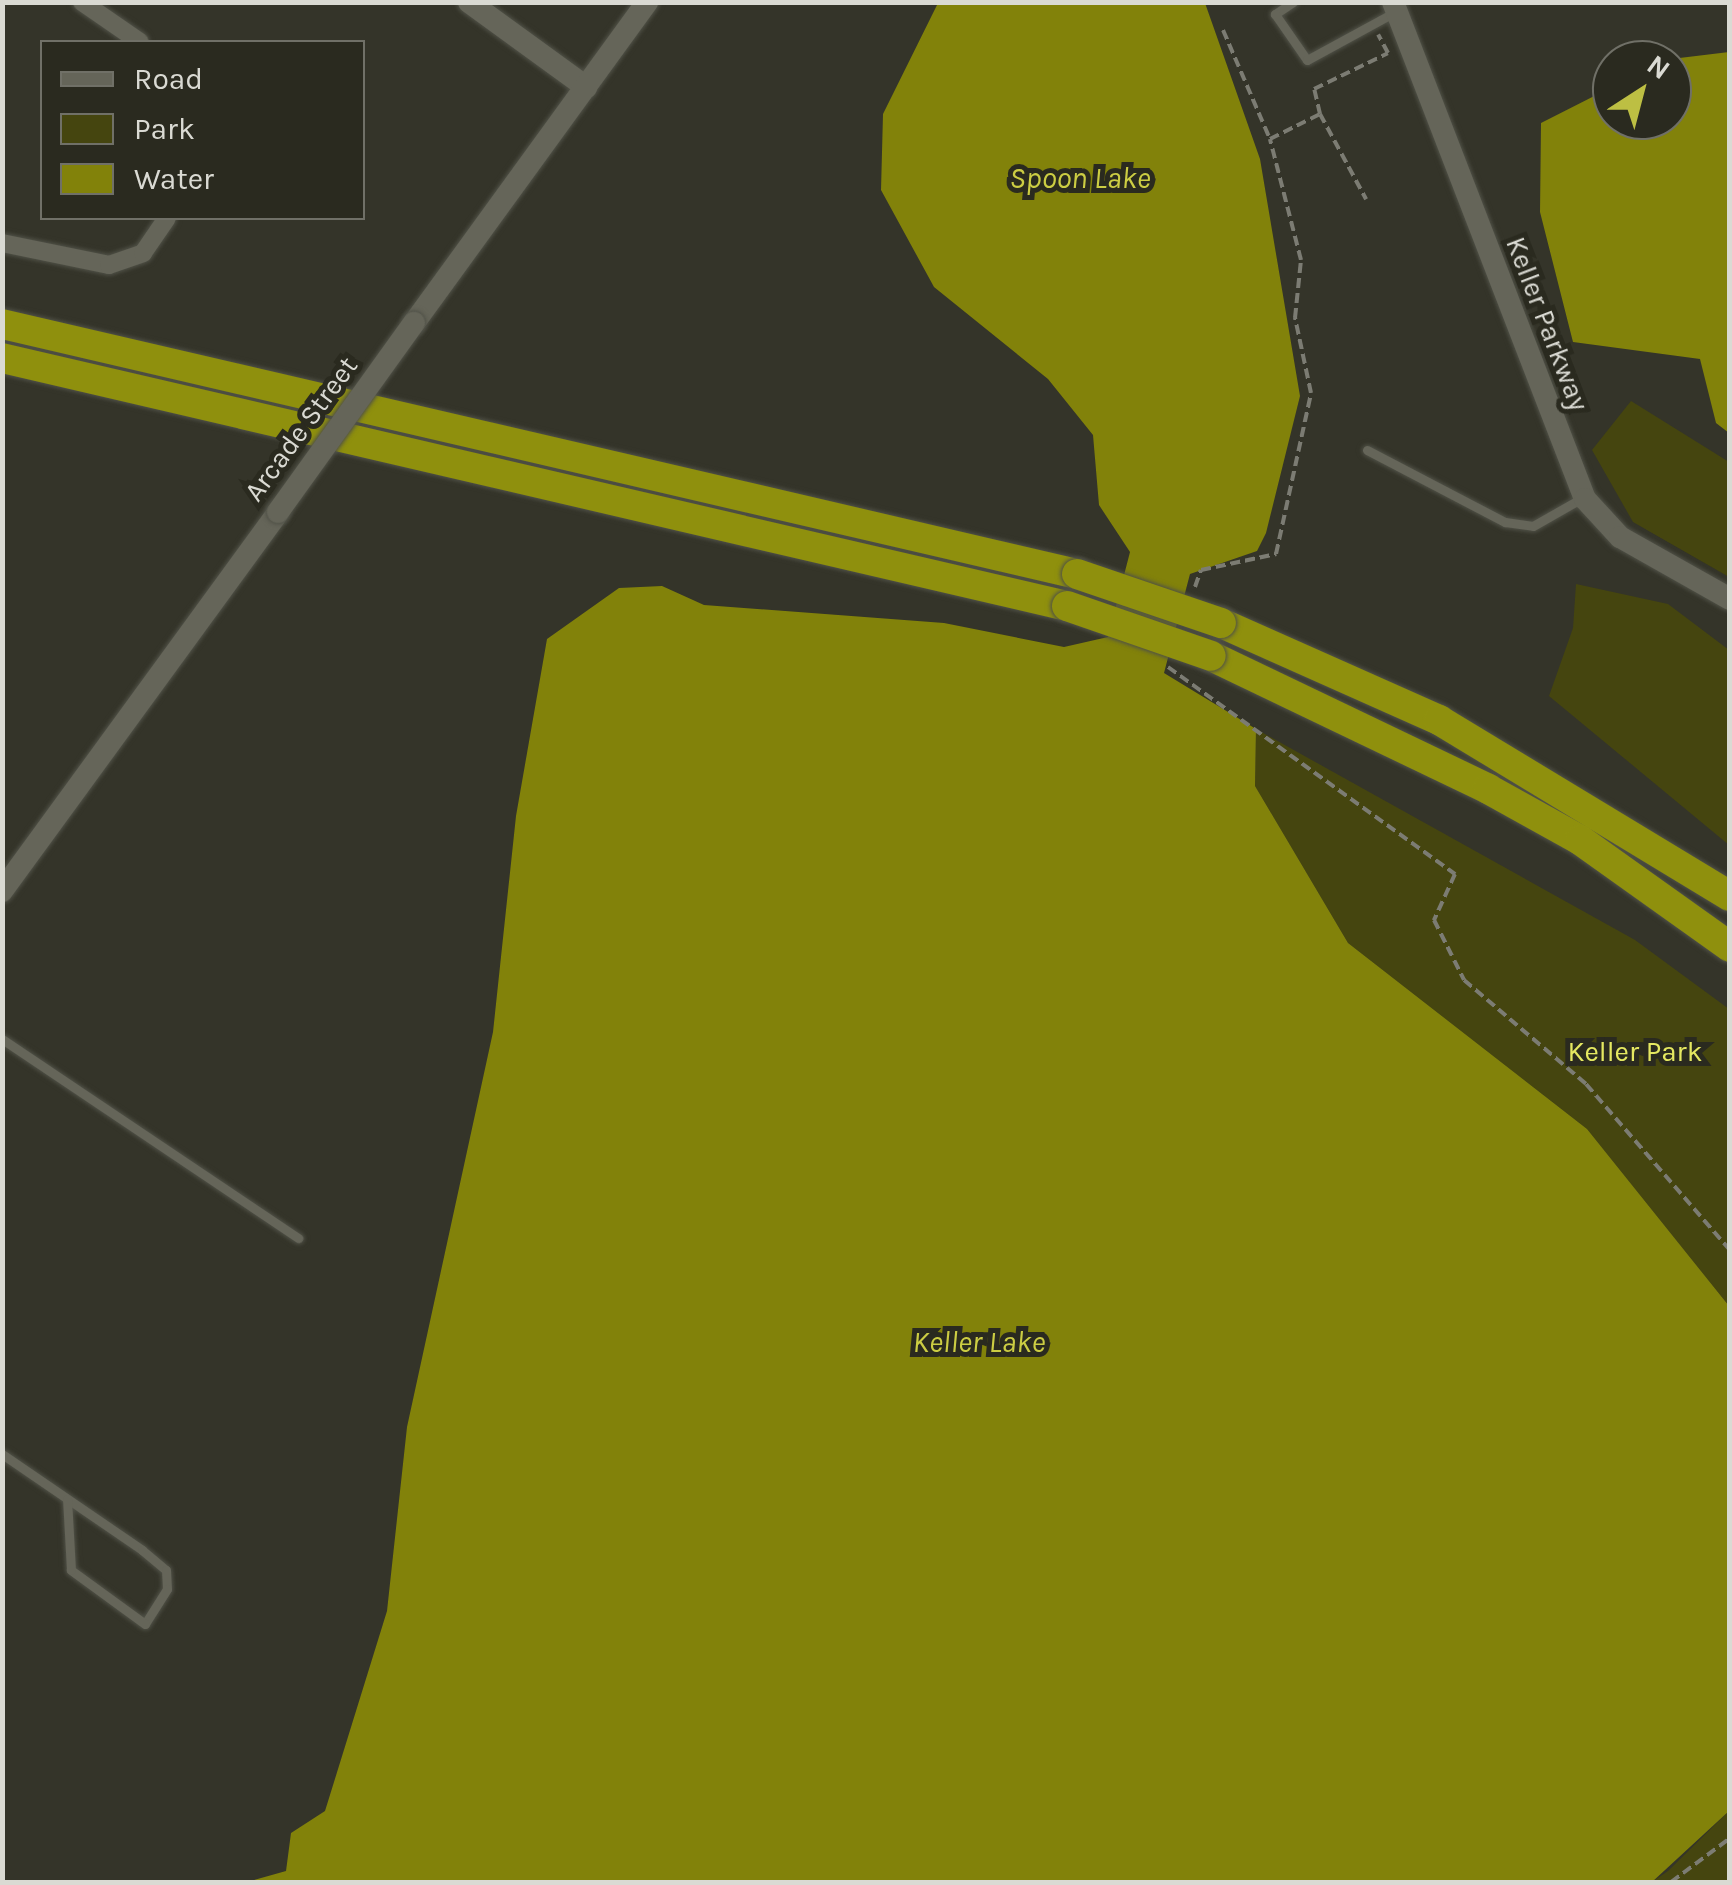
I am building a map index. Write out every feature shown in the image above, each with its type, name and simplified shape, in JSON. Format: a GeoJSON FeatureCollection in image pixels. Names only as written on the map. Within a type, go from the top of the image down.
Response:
{"type":"FeatureCollection","features":[{"type":"Feature","properties":{"kind":"highway"},"geometry":{"type":"LineString","coordinates":[[2,324],[1077,574],[1220,624],[1375,688],[1558,788],[1730,896]]}},
{"type":"Feature","properties":{"kind":"highway"},"geometry":{"type":"LineString","coordinates":[[2,358],[1068,606],[1212,656],[1426,754],[1649,887],[1730,946]]}},
{"type":"Feature","properties":{"kind":"highway"},"geometry":{"type":"LineString","coordinates":[[1558,788],[1730,910]]}},
{"type":"Feature","properties":{"kind":"highway"},"geometry":{"type":"LineString","coordinates":[[1649,887],[1730,957]]}},
{"type":"Feature","properties":{"kind":"street"},"geometry":{"type":"LineString","coordinates":[[82,2],[137,40]]}},
{"type":"Feature","properties":{"kind":"street"},"geometry":{"type":"LineString","coordinates":[[470,2],[586,87]]}},
{"type":"Feature","properties":{"kind":"street","name":"Arcade Street"},"geometry":{"type":"LineString","coordinates":[[2,891],[647,2]]}},
{"type":"Feature","properties":{"kind":"street","name":"Keller Parkway"},"geometry":{"type":"LineString","coordinates":[[1397,12],[1584,497],[1620,537],[1730,599]]}},
{"type":"Feature","properties":{"kind":"street"},"geometry":{"type":"LineString","coordinates":[[2,242],[109,265],[142,254],[167,220]]}},
{"type":"Feature","properties":{"kind":"lane"},"geometry":{"type":"LineString","coordinates":[[1293,2],[1274,14],[1307,60],[1397,12]]}},
{"type":"Feature","properties":{"kind":"lane"},"geometry":{"type":"LineString","coordinates":[[1367,450],[1505,522],[1533,526],[1584,497]]}},
{"type":"Feature","properties":{"kind":"lane"},"geometry":{"type":"LineString","coordinates":[[2,1039],[298,1238]]}},
{"type":"Feature","properties":{"kind":"lane"},"geometry":{"type":"LineString","coordinates":[[2,1454],[66,1499],[166,1570],[167,1589],[146,1624],[72,1570],[66,1499]]}},
{"type":"Feature","properties":{"kind":"path"},"geometry":{"type":"LineString","coordinates":[[1366,199],[1320,114],[1314,89],[1388,53],[1378,33],[1397,12]]}},
{"type":"Feature","properties":{"kind":"path"},"geometry":{"type":"LineString","coordinates":[[1201,570],[1276,554],[1311,392],[1295,318],[1300,260],[1270,140],[1223,30]]}},
{"type":"Feature","properties":{"kind":"path"},"geometry":{"type":"LineString","coordinates":[[1270,140],[1320,114]]}},
{"type":"Feature","properties":{"kind":"path"},"geometry":{"type":"LineString","coordinates":[[1168,662],[1167,673],[1240,714],[1455,874],[1434,920],[1464,980],[1586,1084],[1730,1250]]}},
{"type":"Feature","properties":{"kind":"path"},"geometry":{"type":"LineString","coordinates":[[1671,1882],[1730,1838]]}},
{"type":"Feature","properties":{"kind":"green space"},"geometry":{"type":"Polygon","coordinates":[[[1631,401],[1729,462],[1729,577],[1633,522],[1592,450],[1631,401]]]}},
{"type":"Feature","properties":{"kind":"green space"},"geometry":{"type":"Polygon","coordinates":[[[1576,584],[1668,604],[1729,650],[1729,845],[1549,696],[1573,628],[1576,584]]]}},
{"type":"Feature","properties":{"kind":"green space","name":"Keller Park"},"geometry":{"type":"Polygon","coordinates":[[[1256,729],[1635,940],[1729,1009],[1729,1306],[1587,1129],[1348,943],[1255,786],[1256,729]]]}},
{"type":"Feature","properties":{"kind":"green space"},"geometry":{"type":"Polygon","coordinates":[[[1729,1811],[1729,1882],[1652,1882],[1668,1871],[1729,1811]]]}},
{"type":"Feature","properties":{"kind":"water","name":"Keller Lake"},"geometry":{"type":"Polygon","coordinates":[[[938,3],[1205,3],[1260,159],[1300,396],[1266,533],[1257,551],[1190,574],[1164,673],[1256,729],[1255,786],[1348,943],[1587,1129],[1729,1306],[1729,1811],[1652,1882],[247,1882],[286,1871],[291,1833],[325,1811],[387,1611],[407,1427],[493,1032],[516,816],[547,639],[619,588],[662,586],[704,605],[944,623],[1064,647],[1108,637],[1130,552],[1099,505],[1093,435],[1048,379],[934,287],[881,190],[883,114],[938,3]]]}},
{"type":"Feature","properties":{"kind":"water"},"geometry":{"type":"Polygon","coordinates":[[[1730,52],[1729,433],[1716,423],[1700,359],[1573,342],[1540,212],[1541,123],[1592,97],[1592,140],[1692,140],[1692,57],[1730,52]]]}},
{"type":"Feature","properties":{"kind":"water label","name":"Spoon Lake"},"geometry":{"type":"Point","coordinates":[1080,178]}}]}
